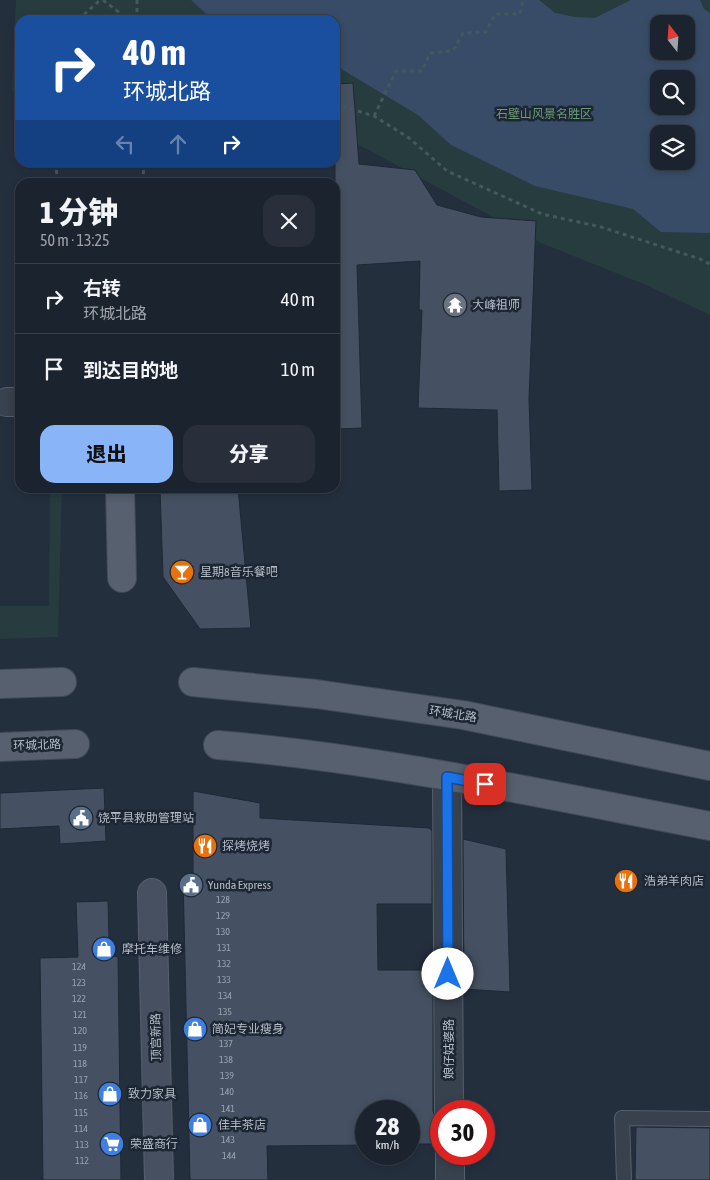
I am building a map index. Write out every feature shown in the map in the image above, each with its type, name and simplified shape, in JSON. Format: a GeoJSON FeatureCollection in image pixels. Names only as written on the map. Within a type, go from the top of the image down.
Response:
{"type":"FeatureCollection","features":[{"type":"Feature","properties":{"kind":"main road"},"geometry":{"type":"LineString","coordinates":[[120,493],[122,578]]}},
{"type":"Feature","properties":{"kind":"main road"},"geometry":{"type":"LineString","coordinates":[[0,684],[62,682]]}},
{"type":"Feature","properties":{"kind":"main road","name":"环城北路"},"geometry":{"type":"LineString","coordinates":[[193,682],[316,694],[463,715],[710,766]]}},
{"type":"Feature","properties":{"kind":"main road","name":"环城北路"},"geometry":{"type":"LineString","coordinates":[[0,747],[75,744]]}},
{"type":"Feature","properties":{"kind":"main road"},"geometry":{"type":"LineString","coordinates":[[218,745],[283,751],[447,777],[710,826]]}},
{"type":"Feature","properties":{"kind":"main road","name":"顶宫新路"},"geometry":{"type":"LineString","coordinates":[[152,893],[159,1180]]}},
{"type":"Feature","properties":{"kind":"street","name":"娘仔姑婆路"},"geometry":{"type":"LineString","coordinates":[[447,777],[449,1100]]}},
{"type":"Feature","properties":{"kind":"street"},"geometry":{"type":"LineString","coordinates":[[450,1165],[450,1180]]}},
{"type":"Feature","properties":{"kind":"lane"},"geometry":{"type":"LineString","coordinates":[[624,1180],[622,1118],[710,1120]]}},
{"type":"Feature","properties":{"kind":"path"},"geometry":{"type":"LineString","coordinates":[[84,15],[102,0],[122,15]]}},
{"type":"Feature","properties":{"kind":"path"},"geometry":{"type":"LineString","coordinates":[[137,0],[137,15]]}},
{"type":"Feature","properties":{"kind":"path"},"geometry":{"type":"LineString","coordinates":[[374,116],[396,71],[422,71],[430,53],[453,51],[463,33],[486,32],[495,14],[520,14],[523,0]]}},
{"type":"Feature","properties":{"kind":"path"},"geometry":{"type":"LineString","coordinates":[[340,106],[374,116],[409,138],[447,170],[542,214],[601,227],[700,259],[710,264]]}},
{"type":"Feature","properties":{"kind":"green space","name":"石壁山风景名胜区"},"geometry":{"type":"Polygon","coordinates":[[[16,0],[710,0],[710,315],[646,285],[541,243],[340,135],[340,15],[15,15],[16,0]]]}},
{"type":"Feature","properties":{"kind":"green space","name":"石壁山风景名胜区"},"geometry":{"type":"Polygon","coordinates":[[[15,23],[15,91],[12,91],[15,23]]]}},
{"type":"Feature","properties":{"kind":"green space"},"geometry":{"type":"Polygon","coordinates":[[[50,493],[62,493],[58,637],[0,639],[0,606],[49,606],[50,493]]]}},
{"type":"Feature","properties":{"kind":"water","name":"石壁山风景名胜区"},"geometry":{"type":"Polygon","coordinates":[[[191,0],[539,0],[555,13],[595,18],[631,0],[700,0],[704,9],[710,13],[710,233],[661,232],[633,209],[535,186],[451,145],[418,115],[340,67],[340,15],[208,15],[191,0]]]}},
{"type":"Feature","properties":{"kind":"building","name":"大峰祖师"},"geometry":{"type":"Polygon","coordinates":[[[353,83],[359,164],[415,170],[437,205],[481,217],[536,221],[529,399],[532,490],[499,491],[497,410],[418,408],[422,310],[419,310],[420,261],[357,265],[362,428],[340,429],[340,178],[335,178],[335,167],[340,167],[340,84],[353,83]]]}},
{"type":"Feature","properties":{"kind":"building"},"geometry":{"type":"Polygon","coordinates":[[[160,493],[238,493],[251,628],[200,629],[163,577],[160,493]]]}},
{"type":"Feature","properties":{"kind":"building"},"geometry":{"type":"Polygon","coordinates":[[[104,788],[106,841],[60,844],[59,826],[0,829],[0,793],[104,788]]]}},
{"type":"Feature","properties":{"kind":"building"},"geometry":{"type":"Polygon","coordinates":[[[193,791],[260,803],[260,818],[429,828],[432,831],[432,904],[377,904],[378,970],[433,970],[433,1100],[430,1100],[430,1144],[420,1144],[420,1100],[355,1100],[355,1145],[267,1146],[268,1180],[190,1180],[183,876],[193,876],[193,791]]]}},
{"type":"Feature","properties":{"kind":"building"},"geometry":{"type":"Polygon","coordinates":[[[463,839],[506,849],[510,992],[464,989],[463,839]]]}},
{"type":"Feature","properties":{"kind":"building"},"geometry":{"type":"Polygon","coordinates":[[[108,901],[109,941],[112,940],[112,956],[118,957],[121,1180],[43,1180],[40,958],[78,957],[76,902],[108,901]]]}},
{"type":"Feature","properties":{"kind":"building"},"geometry":{"type":"Polygon","coordinates":[[[636,1127],[710,1128],[710,1180],[635,1180],[636,1127]]]}},
{"type":"Feature","properties":{"kind":"place","name":"大峰祖师"},"geometry":{"type":"Point","coordinates":[455,305]}},
{"type":"Feature","properties":{"kind":"place","name":"星期8音乐餐吧"},"geometry":{"type":"Point","coordinates":[182,572]}},
{"type":"Feature","properties":{"kind":"place","name":"饶平县救助管理站"},"geometry":{"type":"Point","coordinates":[81,818]}},
{"type":"Feature","properties":{"kind":"place","name":"探烤烧烤"},"geometry":{"type":"Point","coordinates":[205,846]}},
{"type":"Feature","properties":{"kind":"place","name":"浩弟羊肉店"},"geometry":{"type":"Point","coordinates":[626,881]}},
{"type":"Feature","properties":{"kind":"place","name":"Yunda Express"},"geometry":{"type":"Point","coordinates":[191,885]}},
{"type":"Feature","properties":{"kind":"place","name":"摩托车维修"},"geometry":{"type":"Point","coordinates":[104,949]}},
{"type":"Feature","properties":{"kind":"place","name":"简妃专业瘦身"},"geometry":{"type":"Point","coordinates":[195,1029]}},
{"type":"Feature","properties":{"kind":"place","name":"致力家具"},"geometry":{"type":"Point","coordinates":[110,1094]}},
{"type":"Feature","properties":{"kind":"place","name":"佳丰茶店"},"geometry":{"type":"Point","coordinates":[200,1125]}},
{"type":"Feature","properties":{"kind":"place","name":"荣盛商行"},"geometry":{"type":"Point","coordinates":[112,1144]}},
{"type":"Feature","properties":{"kind":"route"},"geometry":{"type":"LineString","coordinates":[[448,974],[447,777],[485,784]]}}]}
